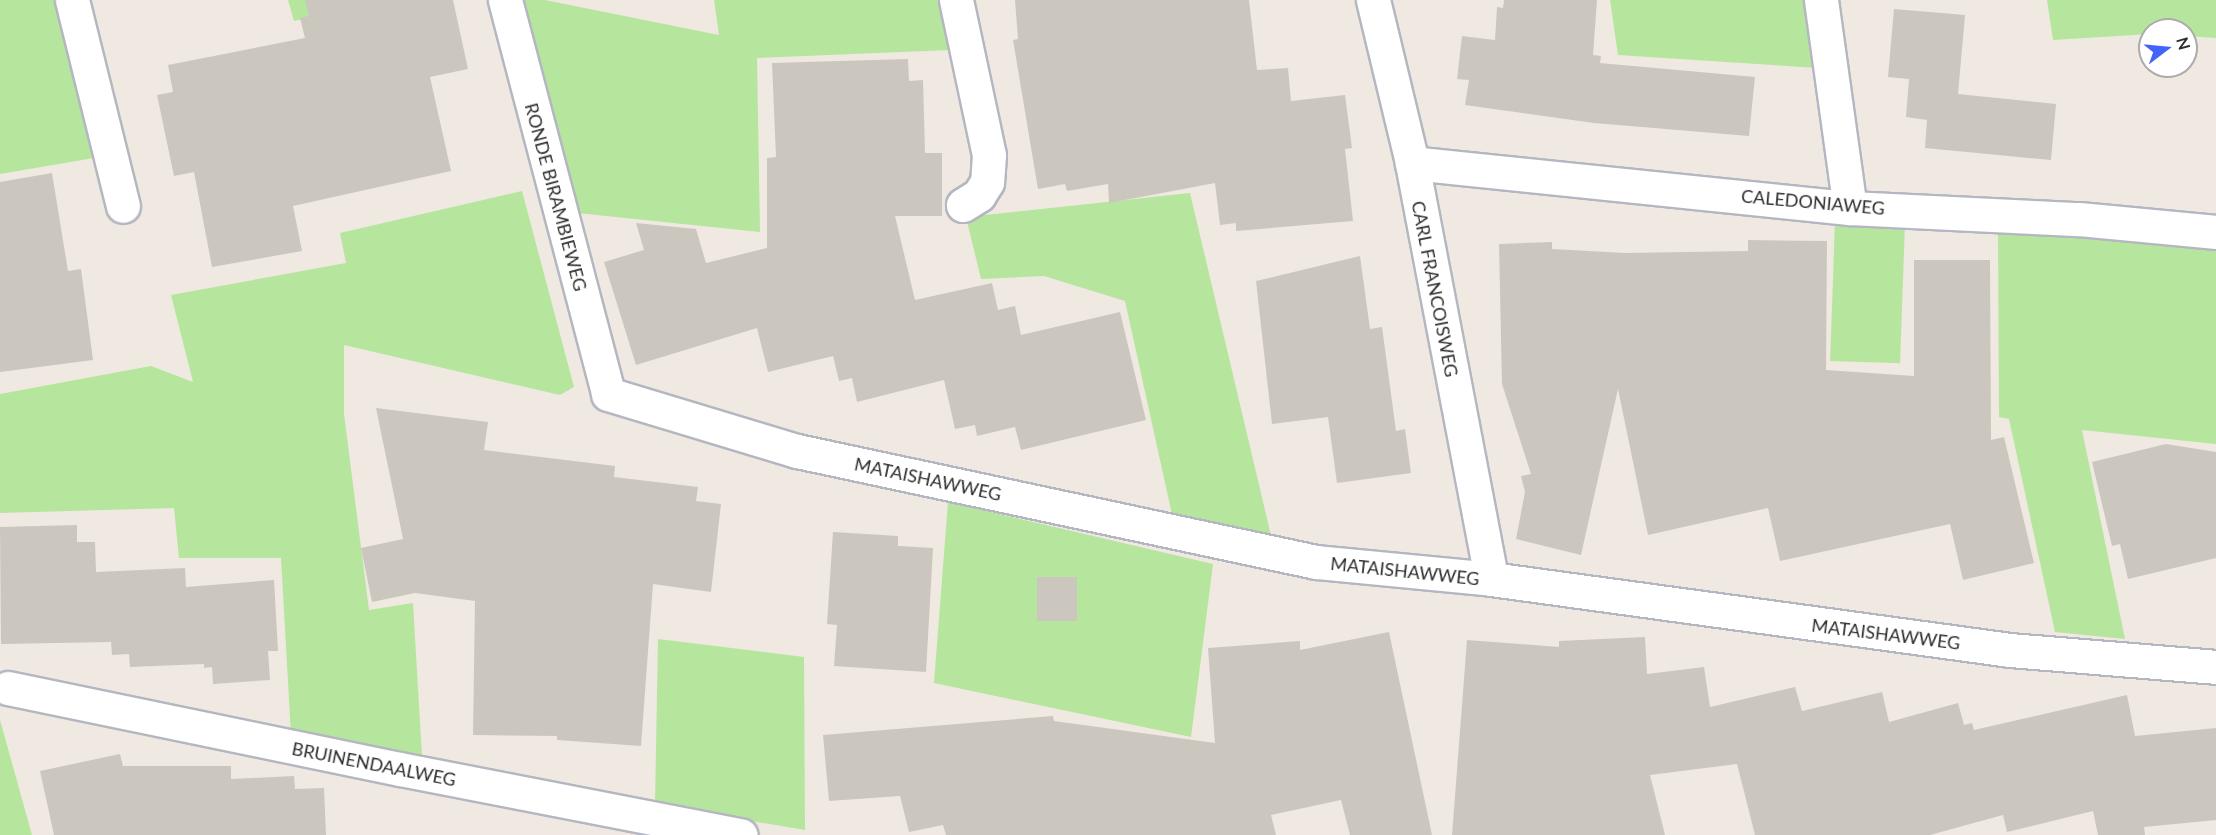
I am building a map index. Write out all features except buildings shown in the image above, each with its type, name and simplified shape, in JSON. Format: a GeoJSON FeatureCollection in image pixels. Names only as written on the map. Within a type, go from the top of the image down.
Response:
{"type":"FeatureCollection","features":[{"type":"Feature","properties":{"kind":"street"},"geometry":{"type":"LineString","coordinates":[[72,0],[123,206]]}},
{"type":"Feature","properties":{"kind":"street","name":"RONDE BIRAMBIEWEG"},"geometry":{"type":"LineString","coordinates":[[505,0],[608,394]]}},
{"type":"Feature","properties":{"kind":"street"},"geometry":{"type":"LineString","coordinates":[[956,0],[989,155],[987,182],[979,195],[963,205]]}},
{"type":"Feature","properties":{"kind":"street","name":"CARL FRANCOISWEG"},"geometry":{"type":"LineString","coordinates":[[1373,0],[1412,163],[1491,579]]}},
{"type":"Feature","properties":{"kind":"street"},"geometry":{"type":"LineString","coordinates":[[1821,0],[1850,208]]}},
{"type":"Feature","properties":{"kind":"street","name":"CALEDONIAWEG"},"geometry":{"type":"LineString","coordinates":[[1412,163],[1850,208],[2079,219],[2216,232]]}},
{"type":"Feature","properties":{"kind":"street","name":"MATAISHAWWEG"},"geometry":{"type":"LineString","coordinates":[[608,394],[797,451],[1316,562],[1491,579],[2010,650],[2216,667]]}},
{"type":"Feature","properties":{"kind":"street","name":"BRUINENDAALWEG"},"geometry":{"type":"LineString","coordinates":[[8,687],[400,770],[741,835]]}},
{"type":"Feature","properties":{"kind":"green space"},"geometry":{"type":"Polygon","coordinates":[[[0,0],[55,0],[94,158],[0,174],[0,0]]]}},
{"type":"Feature","properties":{"kind":"green space"},"geometry":{"type":"Polygon","coordinates":[[[288,0],[388,0],[294,21],[288,0]]]}},
{"type":"Feature","properties":{"kind":"green space"},"geometry":{"type":"Polygon","coordinates":[[[511,0],[545,0],[719,35],[714,0],[941,0],[951,50],[757,58],[760,232],[558,211],[511,0]]]}},
{"type":"Feature","properties":{"kind":"green space"},"geometry":{"type":"Polygon","coordinates":[[[1610,0],[1808,0],[1818,68],[1618,55],[1610,0]]]}},
{"type":"Feature","properties":{"kind":"green space"},"geometry":{"type":"Polygon","coordinates":[[[2047,0],[2216,0],[2216,38],[2198,37],[2198,18],[2138,18],[2138,35],[2053,40],[2047,0]]]}},
{"type":"Feature","properties":{"kind":"green space"},"geometry":{"type":"Polygon","coordinates":[[[522,191],[574,387],[560,395],[344,345],[344,414],[369,610],[413,603],[422,756],[291,735],[281,558],[179,558],[174,508],[0,513],[0,394],[151,366],[193,382],[171,295],[346,263],[340,233],[522,191]]]}},
{"type":"Feature","properties":{"kind":"green space"},"geometry":{"type":"Polygon","coordinates":[[[1190,193],[1273,544],[1173,519],[1125,301],[1044,276],[981,279],[966,217],[1190,193]]]}},
{"type":"Feature","properties":{"kind":"green space"},"geometry":{"type":"Polygon","coordinates":[[[1835,221],[1905,223],[1900,363],[1830,361],[1835,221]]]}},
{"type":"Feature","properties":{"kind":"green space"},"geometry":{"type":"Polygon","coordinates":[[[1998,229],[2216,249],[2216,444],[2082,430],[2125,639],[2055,632],[2009,419],[1999,417],[1998,229]]]}},
{"type":"Feature","properties":{"kind":"green space"},"geometry":{"type":"Polygon","coordinates":[[[948,502],[1213,564],[1191,737],[934,683],[948,502]]]}},
{"type":"Feature","properties":{"kind":"green space"},"geometry":{"type":"Polygon","coordinates":[[[658,639],[804,657],[805,830],[655,805],[658,639]]]}},
{"type":"Feature","properties":{"kind":"green space"},"geometry":{"type":"Polygon","coordinates":[[[0,720],[32,835],[0,835],[0,720]]]}}]}
